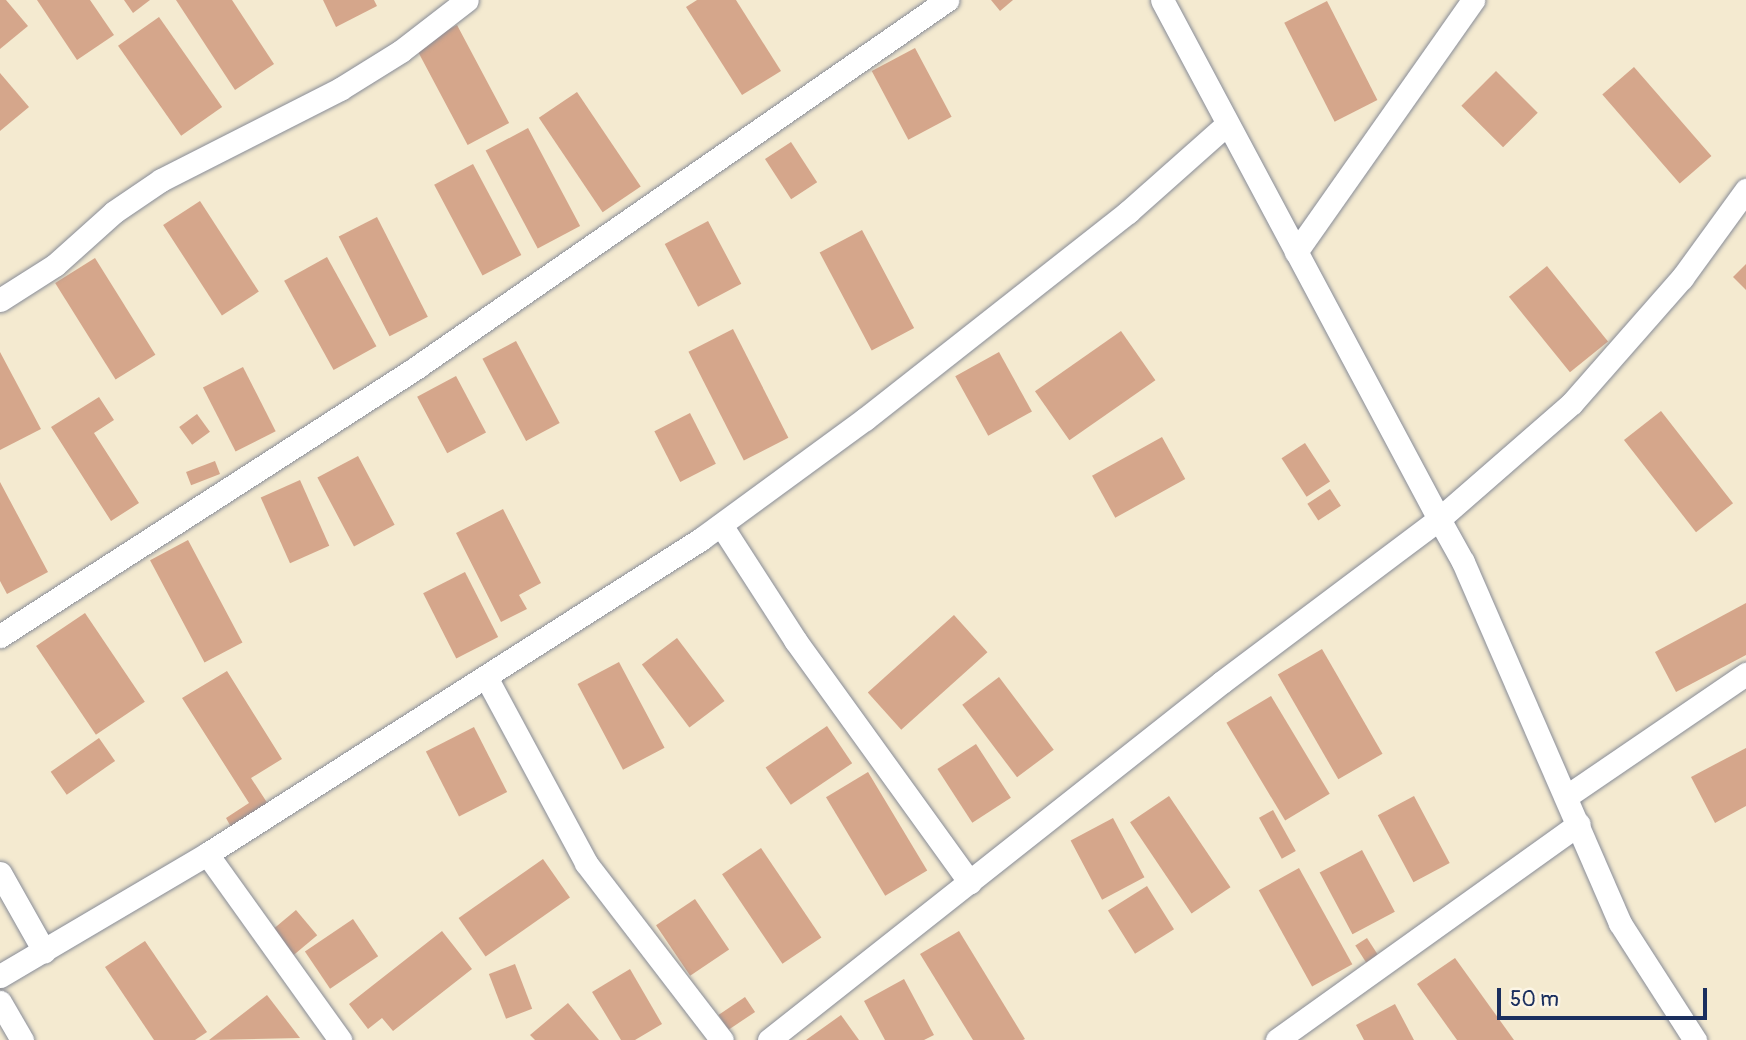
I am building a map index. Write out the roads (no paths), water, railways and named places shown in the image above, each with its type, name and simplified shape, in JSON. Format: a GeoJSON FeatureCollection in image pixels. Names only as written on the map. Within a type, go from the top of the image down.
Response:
{"type":"FeatureCollection","features":[{"type":"Feature","properties":{"kind":"street"},"geometry":{"type":"LineString","coordinates":[[0,300],[55,265],[114,212],[161,180],[340,89],[401,51],[467,0]]}},
{"type":"Feature","properties":{"kind":"street"},"geometry":{"type":"LineString","coordinates":[[0,636],[417,367],[947,0]]}},
{"type":"Feature","properties":{"kind":"street"},"geometry":{"type":"LineString","coordinates":[[1161,0],[1463,562],[1620,923],[1695,1040]]}},
{"type":"Feature","properties":{"kind":"street"},"geometry":{"type":"LineString","coordinates":[[1296,253],[1473,0]]}},
{"type":"Feature","properties":{"kind":"street"},"geometry":{"type":"LineString","coordinates":[[0,976],[207,854],[721,525],[865,419],[1128,212],[1227,124]]}},
{"type":"Feature","properties":{"kind":"street"},"geometry":{"type":"LineString","coordinates":[[769,1040],[1233,674],[1439,519],[1572,403],[1682,278],[1746,190]]}},
{"type":"Feature","properties":{"kind":"street"},"geometry":{"type":"LineString","coordinates":[[721,525],[795,640],[970,883]]}},
{"type":"Feature","properties":{"kind":"street"},"geometry":{"type":"LineString","coordinates":[[1567,796],[1746,674]]}},
{"type":"Feature","properties":{"kind":"street"},"geometry":{"type":"LineString","coordinates":[[486,677],[586,863],[722,1040]]}},
{"type":"Feature","properties":{"kind":"street"},"geometry":{"type":"LineString","coordinates":[[1277,1040],[1579,824]]}},
{"type":"Feature","properties":{"kind":"street"},"geometry":{"type":"LineString","coordinates":[[207,854],[340,1040]]}},
{"type":"Feature","properties":{"kind":"street"},"geometry":{"type":"LineString","coordinates":[[0,873],[44,951]]}},
{"type":"Feature","properties":{"kind":"street"},"geometry":{"type":"LineString","coordinates":[[0,1002],[22,1040]]}}]}
